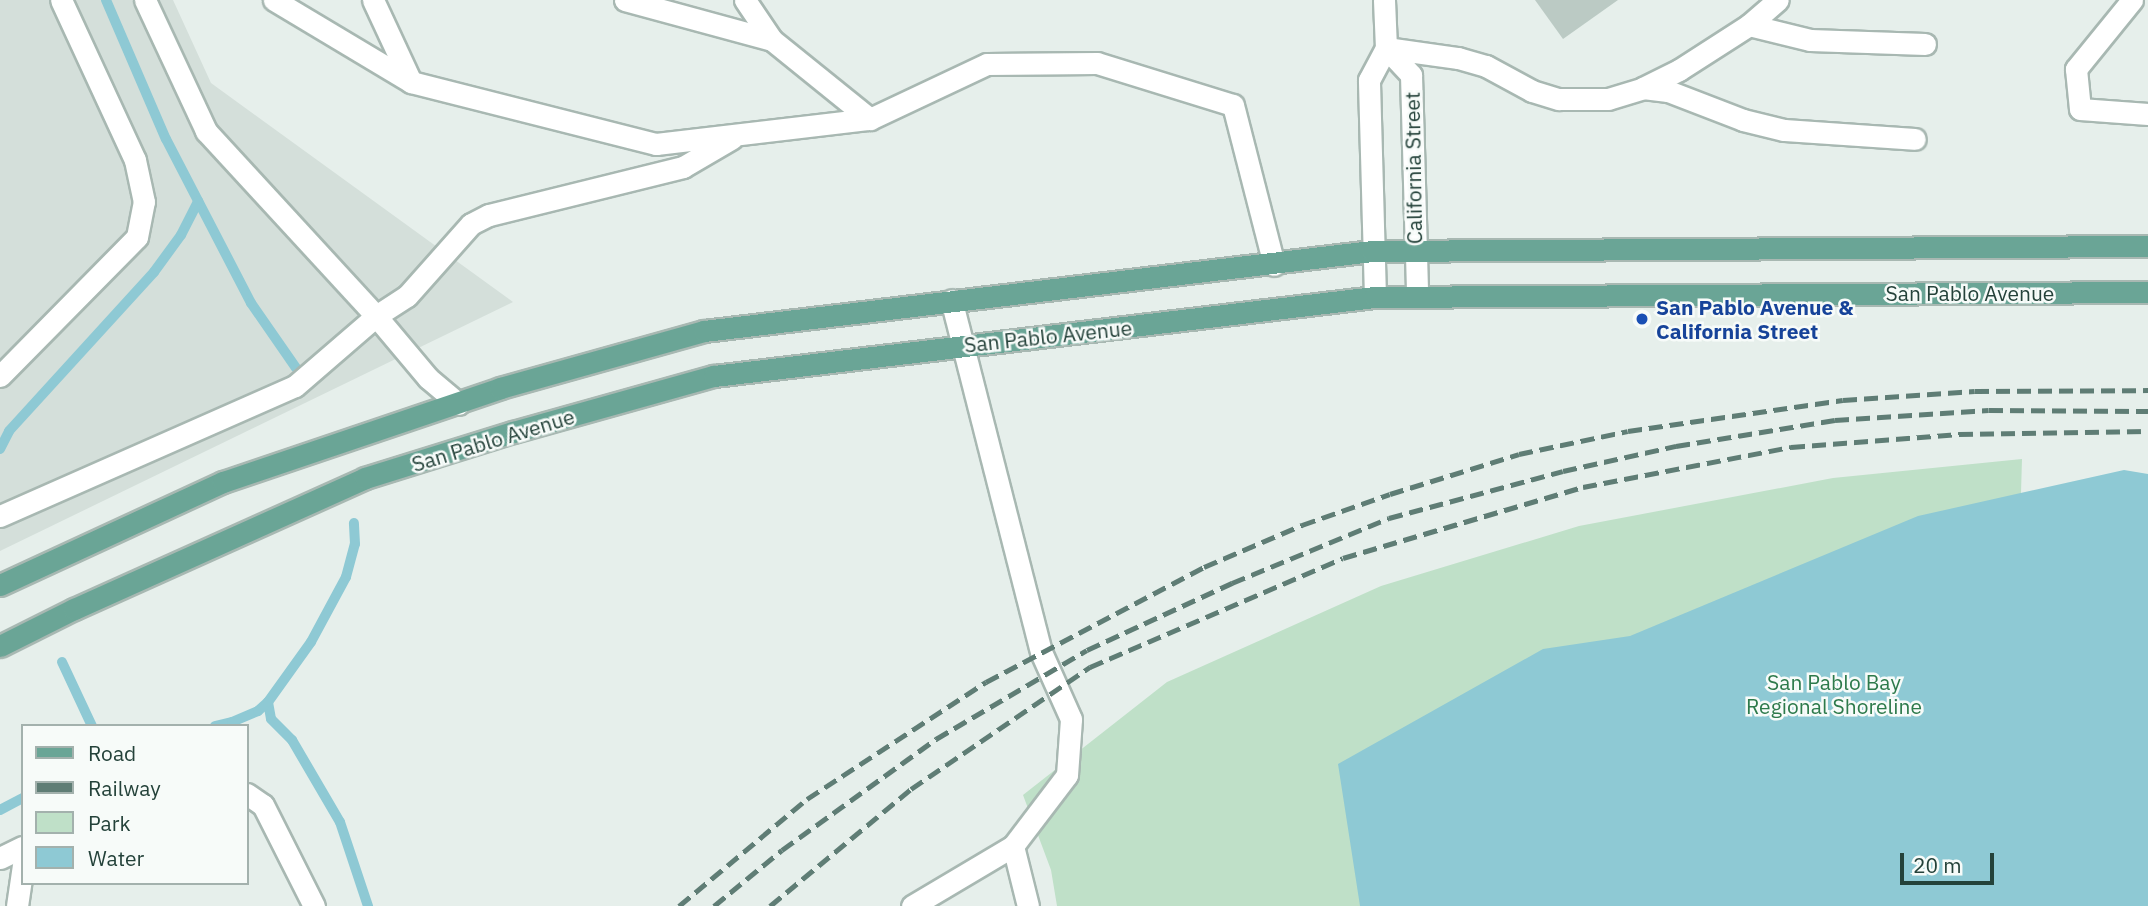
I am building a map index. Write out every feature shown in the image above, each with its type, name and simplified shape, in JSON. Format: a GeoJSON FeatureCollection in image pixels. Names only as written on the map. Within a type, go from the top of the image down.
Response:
{"type":"FeatureCollection","features":[{"type":"Feature","properties":{"kind":"main road","name":"San Pablo Avenue"},"geometry":{"type":"LineString","coordinates":[[0,585],[223,482],[500,388],[704,331],[951,300],[1273,265],[1372,251],[2148,246]]}},
{"type":"Feature","properties":{"kind":"main road","name":"San Pablo Avenue"},"geometry":{"type":"LineString","coordinates":[[0,646],[74,608],[365,478],[513,432],[714,376],[962,345],[1279,311],[1376,297],[2148,292]]}},
{"type":"Feature","properties":{"kind":"street"},"geometry":{"type":"LineString","coordinates":[[0,376],[137,237],[144,202],[135,160],[61,0]]}},
{"type":"Feature","properties":{"kind":"street"},"geometry":{"type":"LineString","coordinates":[[145,0],[206,131],[376,316],[428,378],[459,404]]}},
{"type":"Feature","properties":{"kind":"street"},"geometry":{"type":"LineString","coordinates":[[274,0],[411,82],[656,144],[870,119],[987,64],[1097,63],[1233,106],[1273,265]]}},
{"type":"Feature","properties":{"kind":"street"},"geometry":{"type":"LineString","coordinates":[[373,0],[411,82]]}},
{"type":"Feature","properties":{"kind":"street"},"geometry":{"type":"LineString","coordinates":[[625,0],[772,40]]}},
{"type":"Feature","properties":{"kind":"street"},"geometry":{"type":"LineString","coordinates":[[745,0],[772,40],[870,119]]}},
{"type":"Feature","properties":{"kind":"street"},"geometry":{"type":"LineString","coordinates":[[1384,0],[1386,48],[1458,58],[1486,66],[1532,92],[1559,99],[1608,100],[1643,88],[1679,70],[1749,25],[1778,0]]}},
{"type":"Feature","properties":{"kind":"street"},"geometry":{"type":"LineString","coordinates":[[2132,0],[2076,69],[2080,109],[2148,114]]}},
{"type":"Feature","properties":{"kind":"street"},"geometry":{"type":"LineString","coordinates":[[1749,25],[1810,40],[1925,44]]}},
{"type":"Feature","properties":{"kind":"street","name":"California Street"},"geometry":{"type":"LineString","coordinates":[[1376,297],[1372,251],[1369,80],[1386,48],[1411,75],[1414,250],[1418,296]]}},
{"type":"Feature","properties":{"kind":"street"},"geometry":{"type":"LineString","coordinates":[[1643,88],[1668,91],[1743,120],[1784,130],[1915,139]]}},
{"type":"Feature","properties":{"kind":"street"},"geometry":{"type":"LineString","coordinates":[[0,516],[295,386],[376,316],[407,296],[471,225],[489,215],[683,167],[739,135]]}},
{"type":"Feature","properties":{"kind":"street"},"geometry":{"type":"LineString","coordinates":[[912,906],[1013,846],[1068,775],[1071,719],[1041,652],[951,300]]}},
{"type":"Feature","properties":{"kind":"street"},"geometry":{"type":"LineString","coordinates":[[248,795],[263,805],[314,906]]}},
{"type":"Feature","properties":{"kind":"street"},"geometry":{"type":"LineString","coordinates":[[1013,846],[1028,906]]}},
{"type":"Feature","properties":{"kind":"street"},"geometry":{"type":"LineString","coordinates":[[0,858],[21,848]]}},
{"type":"Feature","properties":{"kind":"street"},"geometry":{"type":"LineString","coordinates":[[17,906],[21,879]]}},
{"type":"Feature","properties":{"kind":"shaded area"},"geometry":{"type":"Polygon","coordinates":[[[0,0],[173,0],[211,83],[513,302],[0,551],[0,0]]]}},
{"type":"Feature","properties":{"kind":"green space","name":"San Pablo Bay Regional Shoreline"},"geometry":{"type":"Polygon","coordinates":[[[2022,459],[2021,493],[2076,906],[1057,906],[1051,870],[1023,795],[1167,682],[1381,586],[1579,526],[1833,478],[2022,459]]]}},
{"type":"Feature","properties":{"kind":"water","name":"San Pablo Bay Regional Shoreline"},"geometry":{"type":"Polygon","coordinates":[[[2124,470],[2148,474],[2148,906],[1360,906],[1338,764],[1543,649],[1630,636],[1918,516],[2124,470]]]}},
{"type":"Feature","properties":{"kind":"building"},"geometry":{"type":"Polygon","coordinates":[[[1535,0],[1618,0],[1563,39],[1535,0]]]}},
{"type":"Feature","properties":{"kind":"waterway"},"geometry":{"type":"LineString","coordinates":[[106,0],[166,139],[251,303],[296,368]]}},
{"type":"Feature","properties":{"kind":"waterway"},"geometry":{"type":"LineString","coordinates":[[0,449],[9,431],[154,272],[181,235],[198,201]]}},
{"type":"Feature","properties":{"kind":"waterway"},"geometry":{"type":"LineString","coordinates":[[224,724],[258,711],[268,702],[311,642],[346,577],[355,544],[354,523]]}},
{"type":"Feature","properties":{"kind":"waterway"},"geometry":{"type":"LineString","coordinates":[[62,662],[91,724]]}},
{"type":"Feature","properties":{"kind":"waterway"},"geometry":{"type":"LineString","coordinates":[[268,702],[271,719],[292,740],[340,822],[368,906]]}},
{"type":"Feature","properties":{"kind":"waterway"},"geometry":{"type":"LineString","coordinates":[[0,810],[21,799]]}},
{"type":"Feature","properties":{"kind":"railway"},"geometry":{"type":"LineString","coordinates":[[679,906],[807,799],[986,682],[1204,567],[1302,525],[1390,494],[1519,454],[1628,431],[1843,400],[1975,391],[2148,390]]}},
{"type":"Feature","properties":{"kind":"railway"},"geometry":{"type":"LineString","coordinates":[[714,906],[782,850],[936,739],[1087,650],[1232,583],[1389,518],[1563,471],[1676,446],[1835,420],[1989,410],[2148,411]]}},
{"type":"Feature","properties":{"kind":"railway"},"geometry":{"type":"LineString","coordinates":[[770,906],[911,789],[1090,667],[1343,558],[1583,487],[1791,447],[1959,434],[2148,431]]}},
{"type":"Feature","properties":{"kind":"place","name":"San Pablo Avenue & California Street"},"geometry":{"type":"Point","coordinates":[1642,319]}}]}
